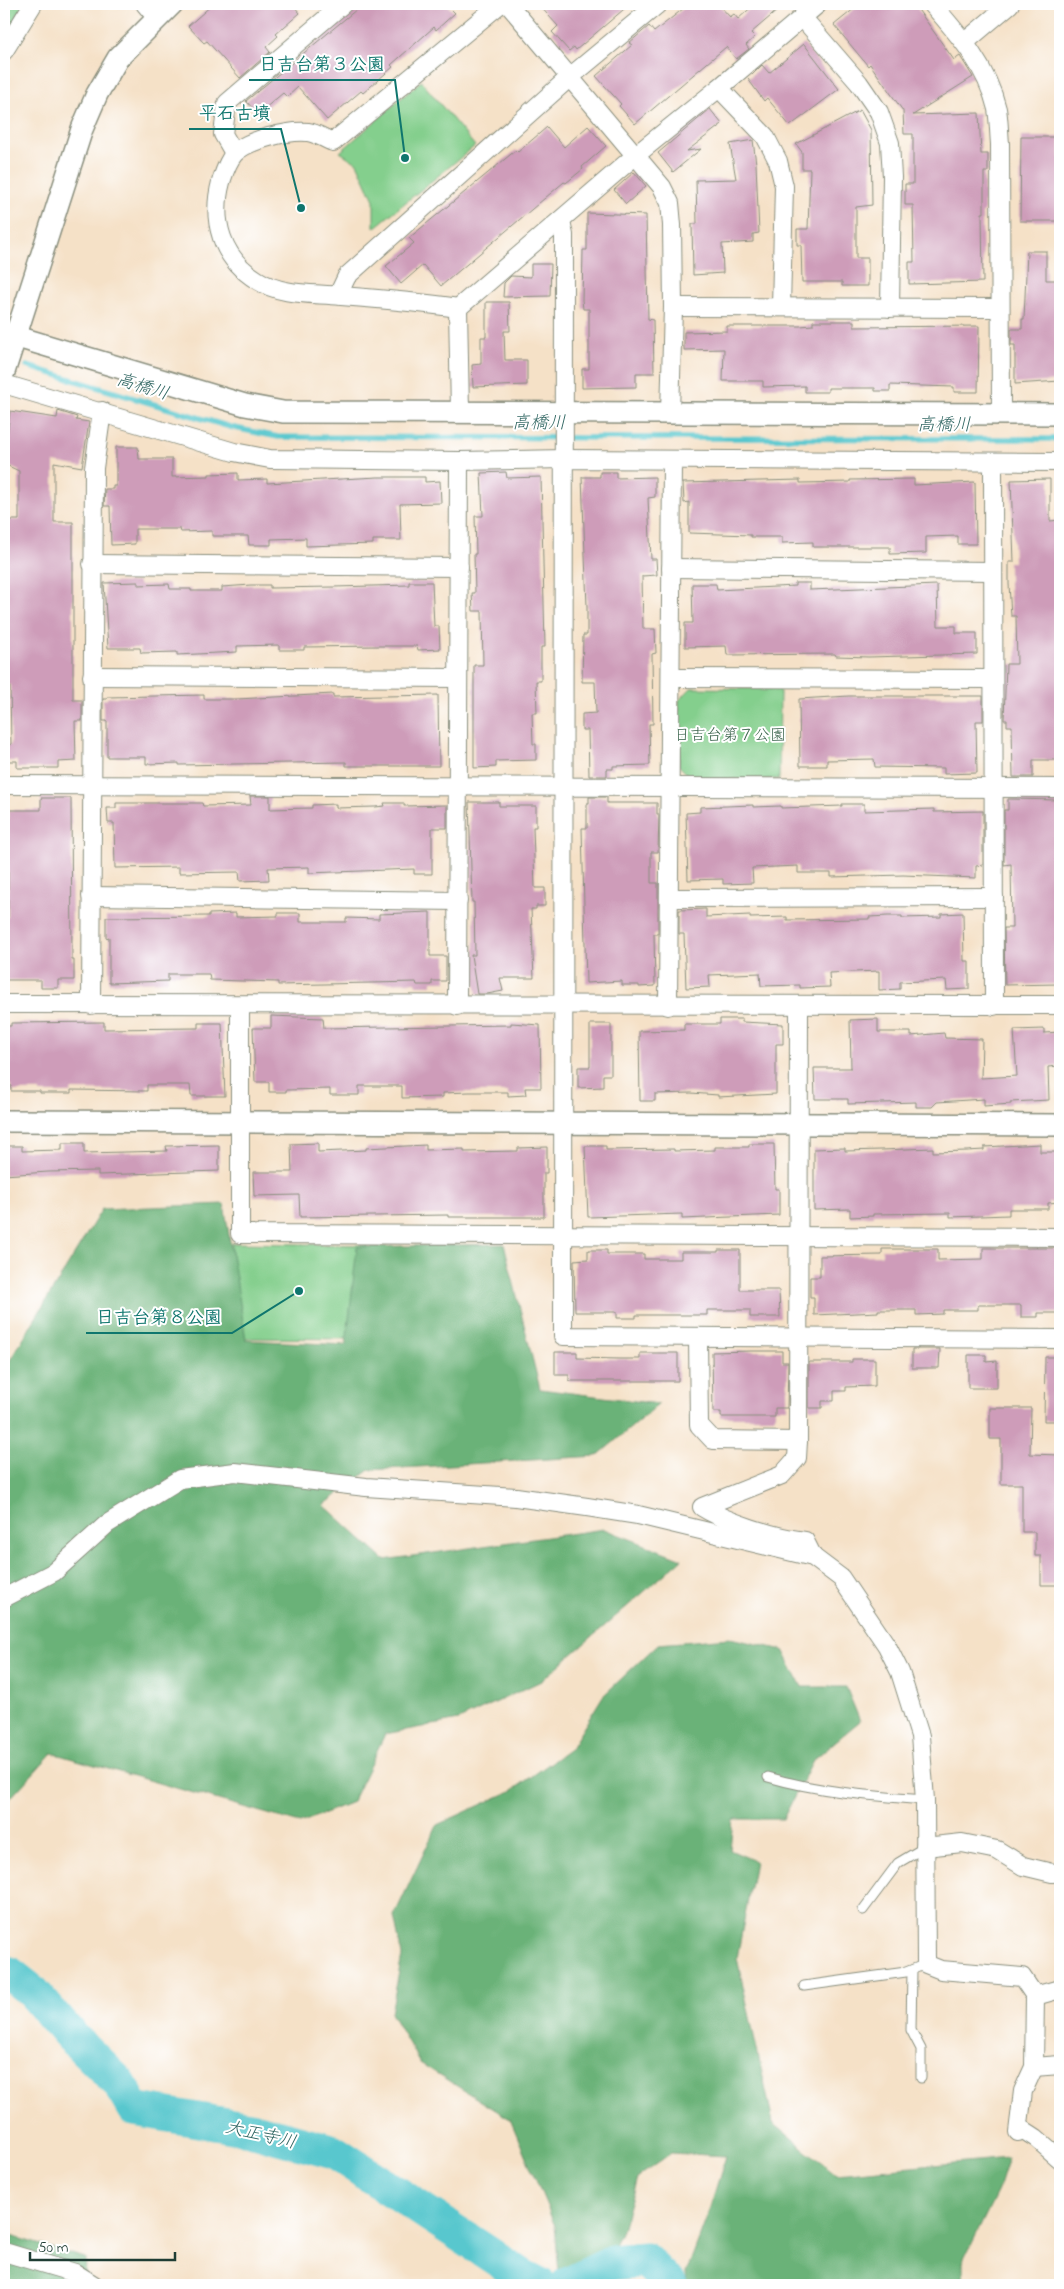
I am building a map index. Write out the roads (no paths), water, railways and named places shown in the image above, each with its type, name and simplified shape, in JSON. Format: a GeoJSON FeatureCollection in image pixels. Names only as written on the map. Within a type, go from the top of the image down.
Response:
{"type":"FeatureCollection","features":[{"type":"Feature","properties":{"kind":"street"},"geometry":{"type":"LineString","coordinates":[[4,51],[33,4]]}},
{"type":"Feature","properties":{"kind":"street"},"geometry":{"type":"LineString","coordinates":[[234,153],[223,134],[227,102],[342,4]]}},
{"type":"Feature","properties":{"kind":"street"},"geometry":{"type":"LineString","coordinates":[[500,4],[332,142],[309,132],[286,133],[257,140],[234,153],[224,172],[216,200],[218,232],[231,257],[256,280],[284,292],[338,295],[458,308],[636,155],[720,88],[818,4]]}},
{"type":"Feature","properties":{"kind":"street"},"geometry":{"type":"LineString","coordinates":[[508,4],[636,155],[662,187],[670,203],[673,307],[670,414]]}},
{"type":"Feature","properties":{"kind":"street"},"geometry":{"type":"LineString","coordinates":[[338,295],[347,276],[570,77],[658,4]]}},
{"type":"Feature","properties":{"kind":"street"},"geometry":{"type":"LineString","coordinates":[[932,4],[965,42],[986,75],[997,110],[1000,144],[1001,414]]}},
{"type":"Feature","properties":{"kind":"street"},"geometry":{"type":"LineString","coordinates":[[965,42],[1010,4]]}},
{"type":"Feature","properties":{"kind":"street"},"geometry":{"type":"LineString","coordinates":[[4,372],[10,335],[82,129],[97,94],[118,58],[158,8]]}},
{"type":"Feature","properties":{"kind":"street"},"geometry":{"type":"LineString","coordinates":[[802,17],[859,83],[879,112],[890,143],[892,177],[890,308]]}},
{"type":"Feature","properties":{"kind":"street"},"geometry":{"type":"LineString","coordinates":[[720,88],[765,136],[778,161],[784,186],[781,307]]}},
{"type":"Feature","properties":{"kind":"street"},"geometry":{"type":"LineString","coordinates":[[561,221],[564,235],[563,1336],[1060,1339]]}},
{"type":"Feature","properties":{"kind":"street"},"geometry":{"type":"LineString","coordinates":[[673,307],[1000,308]]}},
{"type":"Feature","properties":{"kind":"street"},"geometry":{"type":"LineString","coordinates":[[458,308],[460,412]]}},
{"type":"Feature","properties":{"kind":"street"},"geometry":{"type":"LineString","coordinates":[[10,335],[245,405],[283,412],[460,412],[672,460],[1060,462]]}},
{"type":"Feature","properties":{"kind":"street"},"geometry":{"type":"LineString","coordinates":[[4,384],[102,411],[234,452],[270,459],[459,462],[670,414],[1060,414]]}},
{"type":"Feature","properties":{"kind":"street"},"geometry":{"type":"LineString","coordinates":[[91,1005],[92,564],[94,468],[102,411]]}},
{"type":"Feature","properties":{"kind":"street"},"geometry":{"type":"LineString","coordinates":[[668,1006],[672,678],[672,460]]}},
{"type":"Feature","properties":{"kind":"street"},"geometry":{"type":"LineString","coordinates":[[457,1006],[459,462]]}},
{"type":"Feature","properties":{"kind":"street"},"geometry":{"type":"LineString","coordinates":[[993,462],[994,1006]]}},
{"type":"Feature","properties":{"kind":"street"},"geometry":{"type":"LineString","coordinates":[[92,564],[459,567]]}},
{"type":"Feature","properties":{"kind":"street"},"geometry":{"type":"LineString","coordinates":[[671,568],[993,571]]}},
{"type":"Feature","properties":{"kind":"street"},"geometry":{"type":"LineString","coordinates":[[92,676],[458,678]]}},
{"type":"Feature","properties":{"kind":"street"},"geometry":{"type":"LineString","coordinates":[[672,678],[993,679]]}},
{"type":"Feature","properties":{"kind":"street"},"geometry":{"type":"LineString","coordinates":[[4,785],[1060,788]]}},
{"type":"Feature","properties":{"kind":"street"},"geometry":{"type":"LineString","coordinates":[[91,896],[458,901]]}},
{"type":"Feature","properties":{"kind":"street"},"geometry":{"type":"LineString","coordinates":[[669,898],[994,897]]}},
{"type":"Feature","properties":{"kind":"street"},"geometry":{"type":"LineString","coordinates":[[4,1004],[1060,1006]]}},
{"type":"Feature","properties":{"kind":"street"},"geometry":{"type":"LineString","coordinates":[[240,1005],[240,1234],[1060,1237]]}},
{"type":"Feature","properties":{"kind":"street"},"geometry":{"type":"LineString","coordinates":[[799,1006],[797,1458],[782,1475],[702,1507],[722,1517],[790,1540],[806,1541],[813,1557]]}},
{"type":"Feature","properties":{"kind":"street"},"geometry":{"type":"LineString","coordinates":[[4,1122],[1060,1125]]}},
{"type":"Feature","properties":{"kind":"street"},"geometry":{"type":"LineString","coordinates":[[698,1337],[699,1425],[713,1440],[798,1441]]}},
{"type":"Feature","properties":{"kind":"street"},"geometry":{"type":"LineString","coordinates":[[4,1598],[54,1572],[107,1524],[180,1479],[235,1472],[366,1487],[516,1497],[587,1507],[638,1516],[813,1557],[841,1578],[887,1646],[900,1672],[920,1736],[925,1800],[925,1847],[919,1967],[1022,1977],[1035,1996],[1034,2068],[1023,2091],[1018,2130],[1036,2138],[1060,2159]]}},
{"type":"Feature","properties":{"kind":"street"},"geometry":{"type":"LineString","coordinates":[[925,1847],[962,1844],[997,1850],[1024,1866],[1052,1873],[1060,1872]]}},
{"type":"Feature","properties":{"kind":"street"},"geometry":{"type":"LineString","coordinates":[[1035,1996],[1060,1989]]}},
{"type":"Feature","properties":{"kind":"street"},"geometry":{"type":"LineString","coordinates":[[1034,2068],[1060,2065]]}},
{"type":"Feature","properties":{"kind":"street"},"geometry":{"type":"LineString","coordinates":[[4,2252],[75,2273],[94,2285]]}},
{"type":"Feature","properties":{"kind":"lane"},"geometry":{"type":"LineString","coordinates":[[768,1777],[800,1787],[925,1800]]}},
{"type":"Feature","properties":{"kind":"lane"},"geometry":{"type":"LineString","coordinates":[[863,1910],[898,1863],[925,1847]]}},
{"type":"Feature","properties":{"kind":"lane"},"geometry":{"type":"LineString","coordinates":[[804,1986],[906,1972],[919,1967],[911,2030],[922,2048],[921,2078]]}},
{"type":"Feature","properties":{"kind":"waterway","name":"高橋川"},"geometry":{"type":"LineString","coordinates":[[27,366],[230,427],[278,437],[1060,439]]}},
{"type":"Feature","properties":{"kind":"waterway","name":"大正寺川"},"geometry":{"type":"LineString","coordinates":[[4,1972],[10,1974],[33,1992],[71,2036],[119,2083],[134,2109],[250,2129],[334,2152],[524,2277],[540,2285]]}},
{"type":"Feature","properties":{"kind":"waterway","name":"大正寺川"},"geometry":{"type":"LineString","coordinates":[[567,2285],[612,2263],[645,2260],[670,2285]]}},
{"type":"Feature","properties":{"kind":"place","name":"日吉台第３公園"},"geometry":{"type":"Point","coordinates":[405,158]}},
{"type":"Feature","properties":{"kind":"place","name":"平石古墳"},"geometry":{"type":"Point","coordinates":[301,208]}},
{"type":"Feature","properties":{"kind":"place","name":"日吉台第８公園"},"geometry":{"type":"Point","coordinates":[299,1291]}},
{"type":"Feature","properties":{"kind":"park label","name":"日吉台第７公園"},"geometry":{"type":"Point","coordinates":[730,734]}}]}
